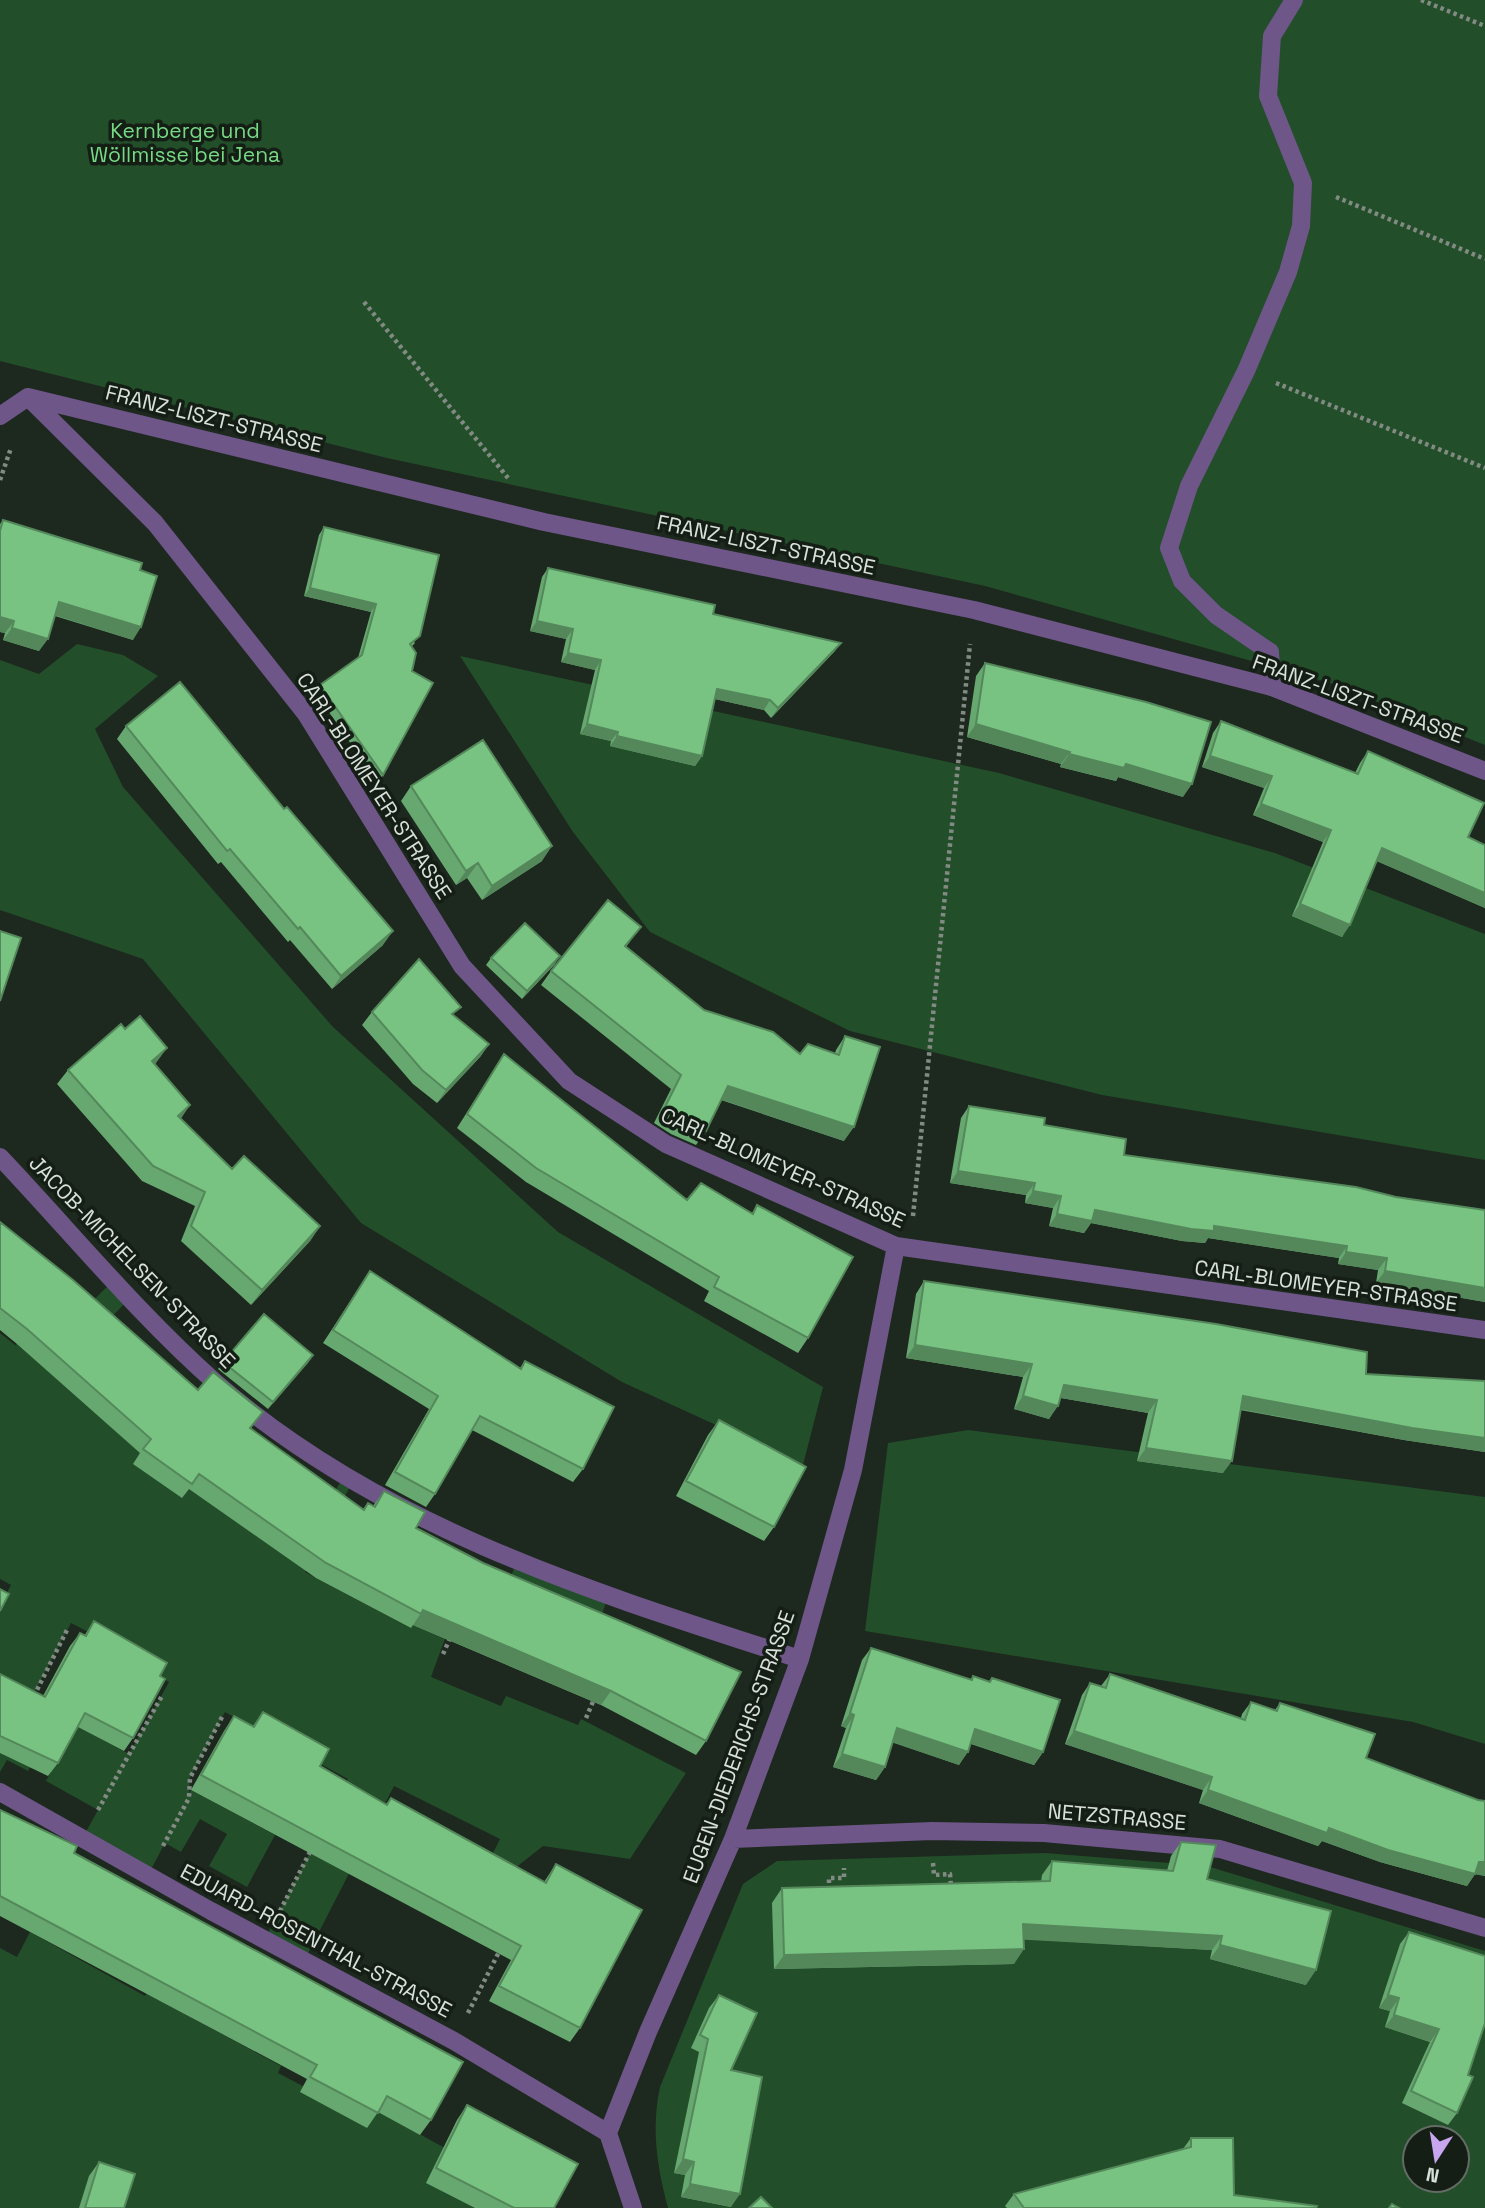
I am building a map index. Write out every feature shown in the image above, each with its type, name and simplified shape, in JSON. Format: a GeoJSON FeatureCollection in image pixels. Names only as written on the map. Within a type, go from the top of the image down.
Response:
{"type":"FeatureCollection","features":[{"type":"Feature","properties":{"kind":"street"},"geometry":{"type":"LineString","coordinates":[[1272,687],[1270,652],[1216,615],[1182,581],[1170,548],[1189,486],[1246,371],[1288,272],[1301,226],[1303,183],[1268,96],[1272,36],[1294,0]]}},
{"type":"Feature","properties":{"kind":"street"},"geometry":{"type":"LineString","coordinates":[[0,416],[28,397]]}},
{"type":"Feature","properties":{"kind":"street","name":"FRANZ-LISZT-STRASSE"},"geometry":{"type":"LineString","coordinates":[[28,397],[544,522],[974,610],[1272,687],[1485,771]]}},
{"type":"Feature","properties":{"kind":"street","name":"CARL-BLOMEYER-STRASSE"},"geometry":{"type":"LineString","coordinates":[[28,397],[155,523],[306,714],[463,966],[569,1081],[666,1144],[896,1246],[1485,1331]]}},
{"type":"Feature","properties":{"kind":"street","name":"JACOB-MICHELSEN-STRASSE"},"geometry":{"type":"LineString","coordinates":[[0,1157],[172,1342],[207,1374],[344,1476],[478,1545],[596,1593],[800,1659]]}},
{"type":"Feature","properties":{"kind":"street","name":"EUGEN-DIEDERICHS-STRASSE"},"geometry":{"type":"LineString","coordinates":[[608,2133],[648,2032],[733,1839],[800,1659],[853,1471],[896,1246]]}},
{"type":"Feature","properties":{"kind":"street","name":"EDUARD-ROSENTHAL-STRASSE"},"geometry":{"type":"LineString","coordinates":[[0,1792],[265,1940],[454,2041],[608,2133]]}},
{"type":"Feature","properties":{"kind":"street","name":"NETZSTRASSE"},"geometry":{"type":"LineString","coordinates":[[733,1839],[932,1831],[1030,1833],[1220,1849],[1485,1928]]}},
{"type":"Feature","properties":{"kind":"street"},"geometry":{"type":"LineString","coordinates":[[608,2133],[633,2208]]}},
{"type":"Feature","properties":{"kind":"path"},"geometry":{"type":"LineString","coordinates":[[1421,0],[1485,26]]}},
{"type":"Feature","properties":{"kind":"path"},"geometry":{"type":"LineString","coordinates":[[1303,183],[1485,260]]}},
{"type":"Feature","properties":{"kind":"path"},"geometry":{"type":"LineString","coordinates":[[364,302],[544,522]]}},
{"type":"Feature","properties":{"kind":"path"},"geometry":{"type":"LineString","coordinates":[[1246,371],[1485,468]]}},
{"type":"Feature","properties":{"kind":"path"},"geometry":{"type":"LineString","coordinates":[[916,1185],[966,676]]}},
{"type":"Feature","properties":{"kind":"path"},"geometry":{"type":"LineString","coordinates":[[34,1703],[35,1691],[67,1630]]}},
{"type":"Feature","properties":{"kind":"path"},"geometry":{"type":"LineString","coordinates":[[443,1654],[452,1633]]}},
{"type":"Feature","properties":{"kind":"path"},"geometry":{"type":"LineString","coordinates":[[586,1718],[600,1685]]}},
{"type":"Feature","properties":{"kind":"path"},"geometry":{"type":"LineString","coordinates":[[82,1839],[163,1694]]}},
{"type":"Feature","properties":{"kind":"path"},"geometry":{"type":"LineString","coordinates":[[148,1875],[189,1798],[190,1778],[222,1717]]}},
{"type":"Feature","properties":{"kind":"path"},"geometry":{"type":"LineString","coordinates":[[265,1940],[315,1843]]}},
{"type":"Feature","properties":{"kind":"path"},"geometry":{"type":"LineString","coordinates":[[454,2041],[500,1950]]}},
{"type":"Feature","properties":{"kind":"green space","name":"Kernberge und Wöllmisse bei Jena"},"geometry":{"type":"Polygon","coordinates":[[[0,0],[1485,0],[1485,745],[1330,683],[985,586],[387,458],[0,361],[0,0]]]}},
{"type":"Feature","properties":{"kind":"green space"},"geometry":{"type":"Polygon","coordinates":[[[77,644],[123,655],[158,676],[95,729],[123,787],[333,1027],[558,1232],[823,1387],[803,1465],[622,1382],[361,1223],[143,959],[0,910],[0,660],[39,674],[77,644]]]}},
{"type":"Feature","properties":{"kind":"green space"},"geometry":{"type":"Polygon","coordinates":[[[460,656],[999,773],[1275,853],[1485,934],[1485,1160],[1102,1095],[850,1031],[650,932],[573,832],[460,656]]]}},
{"type":"Feature","properties":{"kind":"green space"},"geometry":{"type":"Polygon","coordinates":[[[114,1280],[130,1298],[101,1328],[189,1488],[322,1513],[344,1476],[353,1481],[305,1572],[411,1628],[415,1620],[446,1636],[431,1677],[501,1706],[506,1696],[578,1725],[581,1719],[686,1773],[630,1859],[543,1846],[466,1907],[500,1839],[394,1786],[304,1961],[265,1939],[348,1779],[225,1712],[190,1778],[189,1794],[191,1790],[275,1835],[247,1887],[209,1866],[227,1834],[200,1819],[181,1852],[165,1843],[148,1875],[82,1839],[98,1810],[46,1781],[64,1748],[46,1739],[28,1771],[7,1760],[0,1772],[0,1606],[11,1585],[0,1579],[0,1333],[15,1345],[78,1315],[114,1280]],[[71,1623],[35,1691],[34,1703],[129,1754],[169,1682],[137,1664],[140,1659],[71,1623]]]}},
{"type":"Feature","properties":{"kind":"green space"},"geometry":{"type":"Polygon","coordinates":[[[968,1430],[1485,1497],[1485,1744],[1413,1722],[865,1631],[888,1443],[968,1430]]]}},
{"type":"Feature","properties":{"kind":"green space"},"geometry":{"type":"Polygon","coordinates":[[[517,1561],[608,1597],[597,1628],[506,1589],[517,1561]]]}},
{"type":"Feature","properties":{"kind":"green space"},"geometry":{"type":"Polygon","coordinates":[[[1045,1853],[1207,1866],[1485,1951],[1485,2208],[668,2208],[656,2148],[660,2087],[743,1884],[777,1861],[1045,1853]]]}},
{"type":"Feature","properties":{"kind":"green space"},"geometry":{"type":"Polygon","coordinates":[[[30,1932],[145,1996],[149,1989],[194,2019],[281,2066],[278,2073],[335,2103],[377,2111],[445,2148],[476,2208],[0,2208],[0,1948],[17,1957],[30,1932]]]}},
{"type":"Feature","properties":{"kind":"building"},"geometry":{"type":"Polygon","coordinates":[[[3,520],[142,563],[140,570],[157,576],[141,627],[59,602],[48,639],[12,628],[14,621],[0,617],[0,531],[3,520]]]}},
{"type":"Feature","properties":{"kind":"building"},"geometry":{"type":"Polygon","coordinates":[[[324,527],[439,555],[420,636],[410,644],[416,653],[412,671],[433,683],[383,775],[320,685],[362,655],[376,604],[310,588],[324,527]]]}},
{"type":"Feature","properties":{"kind":"building"},"geometry":{"type":"Polygon","coordinates":[[[548,568],[715,605],[713,614],[841,643],[778,708],[770,700],[717,689],[702,756],[617,736],[618,732],[587,724],[601,660],[568,653],[573,629],[537,621],[548,568]]]}},
{"type":"Feature","properties":{"kind":"building"},"geometry":{"type":"Polygon","coordinates":[[[985,663],[1146,702],[1211,722],[1192,784],[1126,764],[1124,768],[1069,754],[1070,752],[976,724],[985,663]]]}},
{"type":"Feature","properties":{"kind":"building"},"geometry":{"type":"Polygon","coordinates":[[[180,682],[284,809],[287,807],[393,931],[341,976],[230,849],[227,851],[126,726],[180,682]]]}},
{"type":"Feature","properties":{"kind":"building"},"geometry":{"type":"Polygon","coordinates":[[[1221,721],[1358,774],[1368,751],[1484,803],[1468,837],[1485,845],[1485,893],[1382,848],[1350,925],[1300,904],[1331,830],[1261,804],[1272,776],[1210,756],[1221,721]]]}},
{"type":"Feature","properties":{"kind":"building"},"geometry":{"type":"Polygon","coordinates":[[[483,740],[552,846],[492,886],[478,863],[466,871],[411,786],[483,740]]]}},
{"type":"Feature","properties":{"kind":"building"},"geometry":{"type":"Polygon","coordinates":[[[608,900],[641,927],[625,946],[704,1010],[773,1032],[800,1054],[808,1044],[839,1055],[845,1036],[880,1047],[854,1127],[728,1086],[706,1131],[664,1109],[681,1075],[551,971],[608,900]]]}},
{"type":"Feature","properties":{"kind":"building"},"geometry":{"type":"Polygon","coordinates":[[[525,923],[560,956],[527,991],[491,958],[525,923]]]}},
{"type":"Feature","properties":{"kind":"building"},"geometry":{"type":"Polygon","coordinates":[[[0,931],[21,938],[0,1001],[0,931]]]}},
{"type":"Feature","properties":{"kind":"building"},"geometry":{"type":"Polygon","coordinates":[[[419,959],[461,1007],[452,1014],[489,1044],[446,1090],[422,1070],[372,1012],[419,959]]]}},
{"type":"Feature","properties":{"kind":"building"},"geometry":{"type":"Polygon","coordinates":[[[140,1016],[167,1048],[152,1061],[190,1105],[178,1116],[232,1169],[244,1156],[320,1226],[262,1290],[191,1226],[205,1192],[153,1166],[68,1070],[121,1024],[125,1029],[140,1016]]]}},
{"type":"Feature","properties":{"kind":"building"},"geometry":{"type":"Polygon","coordinates":[[[504,1054],[687,1200],[701,1183],[753,1214],[757,1205],[853,1257],[808,1338],[714,1287],[719,1277],[536,1168],[467,1114],[504,1054]]]}},
{"type":"Feature","properties":{"kind":"building"},"geometry":{"type":"Polygon","coordinates":[[[969,1106],[1045,1118],[1044,1125],[1126,1139],[1124,1155],[1356,1187],[1396,1197],[1485,1210],[1485,1288],[1385,1271],[1387,1258],[1346,1252],[1347,1246],[1214,1226],[1214,1231],[1191,1229],[1095,1210],[1092,1221],[1057,1214],[1061,1196],[1033,1191],[1035,1183],[958,1171],[969,1106]]]}},
{"type":"Feature","properties":{"kind":"building"},"geometry":{"type":"Polygon","coordinates":[[[0,1222],[73,1280],[198,1390],[213,1372],[263,1412],[250,1428],[364,1510],[368,1503],[375,1507],[384,1491],[425,1512],[416,1528],[483,1563],[741,1672],[706,1741],[611,1691],[423,1610],[421,1614],[326,1563],[199,1474],[192,1484],[143,1449],[151,1439],[0,1308],[0,1222]]]}},
{"type":"Feature","properties":{"kind":"building"},"geometry":{"type":"Polygon","coordinates":[[[370,1271],[521,1369],[525,1361],[614,1407],[583,1469],[480,1416],[435,1494],[395,1472],[438,1396],[333,1330],[370,1271]]]}},
{"type":"Feature","properties":{"kind":"building"},"geometry":{"type":"Polygon","coordinates":[[[924,1281],[1216,1324],[1367,1352],[1366,1374],[1485,1381],[1485,1438],[1412,1428],[1243,1396],[1232,1461],[1146,1448],[1157,1400],[1064,1385],[1058,1406],[1023,1396],[1032,1364],[915,1345],[924,1281]]]}},
{"type":"Feature","properties":{"kind":"building"},"geometry":{"type":"Polygon","coordinates":[[[264,1314],[313,1355],[273,1402],[223,1362],[264,1314]]]}},
{"type":"Feature","properties":{"kind":"building"},"geometry":{"type":"Polygon","coordinates":[[[719,1420],[806,1467],[774,1527],[686,1481],[719,1420]]]}},
{"type":"Feature","properties":{"kind":"building"},"geometry":{"type":"Polygon","coordinates":[[[0,1589],[9,1594],[0,1611],[0,1589]]]}},
{"type":"Feature","properties":{"kind":"building"},"geometry":{"type":"Polygon","coordinates":[[[94,1621],[167,1663],[160,1676],[165,1679],[133,1738],[85,1713],[58,1763],[0,1736],[0,1674],[45,1697],[80,1633],[86,1636],[94,1621]]]}},
{"type":"Feature","properties":{"kind":"building"},"geometry":{"type":"Polygon","coordinates":[[[871,1648],[972,1680],[973,1676],[990,1682],[992,1678],[1060,1700],[1043,1752],[975,1729],[968,1752],[897,1728],[885,1767],[842,1754],[854,1715],[850,1713],[871,1648]]]}},
{"type":"Feature","properties":{"kind":"building"},"geometry":{"type":"Polygon","coordinates":[[[1110,1674],[1245,1720],[1251,1702],[1277,1711],[1280,1703],[1375,1734],[1366,1758],[1485,1801],[1485,1862],[1479,1862],[1475,1874],[1388,1850],[1329,1828],[1327,1833],[1208,1790],[1212,1777],[1074,1731],[1090,1683],[1106,1688],[1110,1674]]]}},
{"type":"Feature","properties":{"kind":"building"},"geometry":{"type":"Polygon","coordinates":[[[263,1712],[329,1749],[320,1766],[387,1805],[391,1798],[546,1883],[556,1864],[642,1910],[580,2028],[499,1986],[521,1946],[201,1775],[234,1716],[254,1727],[263,1712]]]}},
{"type":"Feature","properties":{"kind":"building"},"geometry":{"type":"Polygon","coordinates":[[[0,1810],[77,1846],[74,1853],[463,2062],[431,2120],[387,2096],[378,2113],[310,2077],[317,2065],[0,1896],[0,1810]]]}},
{"type":"Feature","properties":{"kind":"building"},"geometry":{"type":"Polygon","coordinates":[[[1181,1842],[1216,1845],[1207,1879],[1331,1911],[1316,1970],[1220,1945],[1222,1936],[1023,1924],[1024,1949],[784,1955],[782,1888],[1050,1881],[1052,1861],[1173,1871],[1181,1842]]]}},
{"type":"Feature","properties":{"kind":"building"},"geometry":{"type":"Polygon","coordinates":[[[1409,1932],[1485,1956],[1485,2023],[1468,2075],[1473,2077],[1457,2113],[1411,2091],[1439,2029],[1394,2015],[1399,1998],[1388,1995],[1409,1932]]]}},
{"type":"Feature","properties":{"kind":"building"},"geometry":{"type":"Polygon","coordinates":[[[719,1995],[757,2013],[731,2070],[762,2077],[740,2194],[690,2184],[694,2162],[683,2159],[708,2039],[700,2035],[719,1995]]]}},
{"type":"Feature","properties":{"kind":"building"},"geometry":{"type":"Polygon","coordinates":[[[467,2105],[578,2164],[554,2208],[514,2208],[436,2168],[467,2105]]]}},
{"type":"Feature","properties":{"kind":"building"},"geometry":{"type":"Polygon","coordinates":[[[1191,2138],[1233,2138],[1234,2195],[1317,2206],[1316,2208],[1024,2208],[1014,2194],[1191,2147],[1191,2138]]]}},
{"type":"Feature","properties":{"kind":"building"},"geometry":{"type":"Polygon","coordinates":[[[99,2162],[135,2174],[124,2208],[85,2208],[99,2162]]]}},
{"type":"Feature","properties":{"kind":"building"},"geometry":{"type":"Polygon","coordinates":[[[761,2197],[772,2208],[749,2208],[761,2197]]]}}]}
